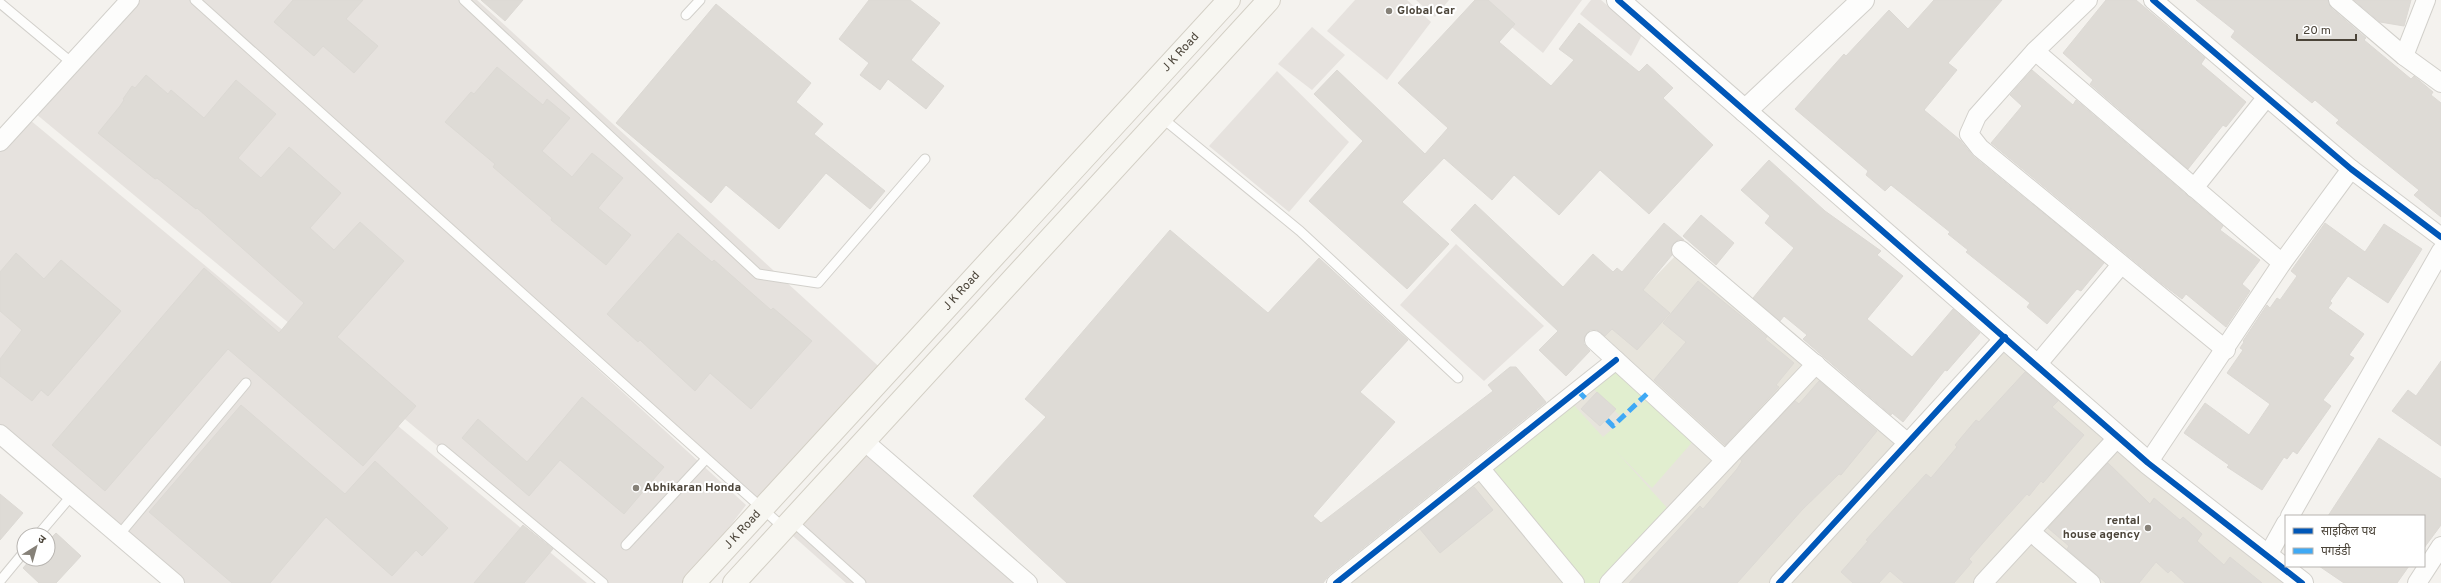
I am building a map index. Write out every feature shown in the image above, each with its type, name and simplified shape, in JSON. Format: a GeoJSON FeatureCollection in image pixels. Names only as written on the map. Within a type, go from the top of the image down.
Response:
{"type":"FeatureCollection","features":[{"type":"Feature","properties":{"kind":"main road","name":"J K Road"},"geometry":{"type":"LineString","coordinates":[[694,583],[1229,0]]}},
{"type":"Feature","properties":{"kind":"main road"},"geometry":{"type":"LineString","coordinates":[[734,583],[1269,0]]}},
{"type":"Feature","properties":{"kind":"main road"},"geometry":{"type":"LineString","coordinates":[[827,437],[850,457]]}},
{"type":"Feature","properties":{"kind":"street"},"geometry":{"type":"LineString","coordinates":[[0,142],[130,0]]}},
{"type":"Feature","properties":{"kind":"street"},"geometry":{"type":"LineString","coordinates":[[1618,0],[2148,463],[2302,583]]}},
{"type":"Feature","properties":{"kind":"street"},"geometry":{"type":"LineString","coordinates":[[1745,111],[1863,0]]}},
{"type":"Feature","properties":{"kind":"street"},"geometry":{"type":"LineString","coordinates":[[2088,0],[2035,51],[1977,116],[1969,134],[1980,148],[2120,266],[2226,350]]}},
{"type":"Feature","properties":{"kind":"street"},"geometry":{"type":"LineString","coordinates":[[2153,0],[2351,169],[2441,237]]}},
{"type":"Feature","properties":{"kind":"street"},"geometry":{"type":"LineString","coordinates":[[2338,0],[2404,56],[2441,83]]}},
{"type":"Feature","properties":{"kind":"street"},"geometry":{"type":"LineString","coordinates":[[2404,56],[2426,0]]}},
{"type":"Feature","properties":{"kind":"street"},"geometry":{"type":"LineString","coordinates":[[2035,51],[2282,263]]}},
{"type":"Feature","properties":{"kind":"street"},"geometry":{"type":"LineString","coordinates":[[2194,188],[2266,98]]}},
{"type":"Feature","properties":{"kind":"street"},"geometry":{"type":"LineString","coordinates":[[2148,463],[2226,350],[2282,263],[2351,169]]}},
{"type":"Feature","properties":{"kind":"street"},"geometry":{"type":"LineString","coordinates":[[1681,250],[1908,443]]}},
{"type":"Feature","properties":{"kind":"street"},"geometry":{"type":"LineString","coordinates":[[2291,515],[2441,251]]}},
{"type":"Feature","properties":{"kind":"street"},"geometry":{"type":"LineString","coordinates":[[2036,366],[2120,266]]}},
{"type":"Feature","properties":{"kind":"street"},"geometry":{"type":"LineString","coordinates":[[1779,583],[2005,338]]}},
{"type":"Feature","properties":{"kind":"street"},"geometry":{"type":"LineString","coordinates":[[1594,340],[1725,460]]}},
{"type":"Feature","properties":{"kind":"street"},"geometry":{"type":"LineString","coordinates":[[1336,583],[1616,360]]}},
{"type":"Feature","properties":{"kind":"street"},"geometry":{"type":"LineString","coordinates":[[1609,583],[1816,364]]}},
{"type":"Feature","properties":{"kind":"street"},"geometry":{"type":"LineString","coordinates":[[0,434],[175,583]]}},
{"type":"Feature","properties":{"kind":"street"},"geometry":{"type":"LineString","coordinates":[[1983,583],[2118,437]]}},
{"type":"Feature","properties":{"kind":"street"},"geometry":{"type":"LineString","coordinates":[[864,441],[1028,583]]}},
{"type":"Feature","properties":{"kind":"street"},"geometry":{"type":"LineString","coordinates":[[1480,468],[1575,583]]}},
{"type":"Feature","properties":{"kind":"street"},"geometry":{"type":"LineString","coordinates":[[2267,557],[2285,525]]}},
{"type":"Feature","properties":{"kind":"street"},"geometry":{"type":"LineString","coordinates":[[2031,532],[2091,583]]}},
{"type":"Feature","properties":{"kind":"street"},"geometry":{"type":"LineString","coordinates":[[2417,583],[2439,555]]}},
{"type":"Feature","properties":{"kind":"lane"},"geometry":{"type":"LineString","coordinates":[[195,0],[762,509],[788,524],[861,583]]}},
{"type":"Feature","properties":{"kind":"lane"},"geometry":{"type":"LineString","coordinates":[[464,0],[758,274],[818,283],[925,159]]}},
{"type":"Feature","properties":{"kind":"lane"},"geometry":{"type":"LineString","coordinates":[[686,15],[700,0]]}},
{"type":"Feature","properties":{"kind":"lane"},"geometry":{"type":"LineString","coordinates":[[0,3],[72,63]]}},
{"type":"Feature","properties":{"kind":"lane"},"geometry":{"type":"LineString","coordinates":[[1161,117],[1300,231],[1458,378]]}},
{"type":"Feature","properties":{"kind":"lane"},"geometry":{"type":"LineString","coordinates":[[119,535],[246,383]]}},
{"type":"Feature","properties":{"kind":"lane"},"geometry":{"type":"LineString","coordinates":[[442,449],[603,583]]}},
{"type":"Feature","properties":{"kind":"lane"},"geometry":{"type":"LineString","coordinates":[[626,545],[706,459]]}},
{"type":"Feature","properties":{"kind":"lane"},"geometry":{"type":"LineString","coordinates":[[45,527],[72,495]]}},
{"type":"Feature","properties":{"kind":"lane"},"geometry":{"type":"LineString","coordinates":[[0,581],[16,562]]}},
{"type":"Feature","properties":{"kind":"shaded area"},"geometry":{"type":"Polygon","coordinates":[[[130,0],[477,0],[886,373],[762,509],[269,68],[746,505],[687,583],[603,583],[30,109],[130,0]]]}},
{"type":"Feature","properties":{"kind":"shaded area"},"geometry":{"type":"Polygon","coordinates":[[[1355,0],[1407,0],[1431,22],[1387,80],[1327,31],[1355,0]]]}},
{"type":"Feature","properties":{"kind":"shaded area"},"geometry":{"type":"Polygon","coordinates":[[[1416,0],[1449,0],[1435,17],[1416,0]]]}},
{"type":"Feature","properties":{"kind":"shaded area"},"geometry":{"type":"Polygon","coordinates":[[[1479,0],[1582,0],[1543,53],[1479,0]]]}},
{"type":"Feature","properties":{"kind":"shaded area"},"geometry":{"type":"Polygon","coordinates":[[[1591,0],[1601,0],[1642,35],[1631,56],[1580,14],[1591,0]]]}},
{"type":"Feature","properties":{"kind":"shaded area"},"geometry":{"type":"Polygon","coordinates":[[[1312,27],[1345,55],[1312,90],[1278,64],[1312,27]]]}},
{"type":"Feature","properties":{"kind":"shaded area"},"geometry":{"type":"Polygon","coordinates":[[[1277,71],[1349,142],[1289,212],[1209,146],[1277,71]]]}},
{"type":"Feature","properties":{"kind":"shaded area"},"geometry":{"type":"Polygon","coordinates":[[[24,115],[587,583],[175,583],[0,434],[0,142],[24,115]]]}},
{"type":"Feature","properties":{"kind":"shaded area"},"geometry":{"type":"Polygon","coordinates":[[[1456,244],[1544,326],[1484,381],[1400,305],[1456,244]]]}},
{"type":"Feature","properties":{"kind":"shaded area"},"geometry":{"type":"Polygon","coordinates":[[[1681,250],[1905,440],[1776,583],[1336,583],[1616,361],[1594,340],[1681,250]]]}},
{"type":"Feature","properties":{"kind":"shaded area"},"geometry":{"type":"Polygon","coordinates":[[[2005,337],[2305,583],[1779,583],[2005,337]]]}},
{"type":"Feature","properties":{"kind":"shaded area"},"geometry":{"type":"Polygon","coordinates":[[[864,441],[1024,583],[846,583],[784,528],[864,441]]]}},
{"type":"Feature","properties":{"kind":"green space"},"geometry":{"type":"Polygon","coordinates":[[[1616,360],[1650,391],[1621,417],[1588,383],[1616,360]]]}},
{"type":"Feature","properties":{"kind":"green space"},"geometry":{"type":"Polygon","coordinates":[[[1650,396],[1695,439],[1652,488],[1615,450],[1668,509],[1601,583],[1582,583],[1485,470],[1572,403],[1603,437],[1650,396]]]}},
{"type":"Feature","properties":{"kind":"building"},"geometry":{"type":"Polygon","coordinates":[[[293,0],[363,0],[346,19],[378,46],[354,73],[323,46],[314,56],[274,22],[293,0]]]}},
{"type":"Feature","properties":{"kind":"building"},"geometry":{"type":"Polygon","coordinates":[[[481,0],[523,0],[505,21],[481,0]]]}},
{"type":"Feature","properties":{"kind":"building"},"geometry":{"type":"Polygon","coordinates":[[[869,0],[910,0],[940,23],[911,60],[944,86],[926,109],[888,79],[880,90],[860,75],[869,63],[839,39],[869,0]]]}},
{"type":"Feature","properties":{"kind":"building"},"geometry":{"type":"Polygon","coordinates":[[[1475,0],[1488,0],[1515,24],[1499,42],[1551,86],[1574,60],[1559,49],[1579,23],[1639,72],[1647,64],[1673,88],[1663,98],[1713,145],[1649,214],[1600,170],[1559,215],[1514,175],[1492,200],[1444,158],[1402,202],[1449,244],[1407,289],[1309,201],[1363,141],[1314,94],[1337,70],[1425,154],[1448,128],[1398,83],[1475,0]]]}},
{"type":"Feature","properties":{"kind":"building"},"geometry":{"type":"Polygon","coordinates":[[[1934,0],[2002,0],[1948,63],[1957,70],[1924,110],[1960,140],[1973,156],[2104,263],[2081,291],[2077,289],[2047,324],[2027,307],[2030,303],[1966,252],[1968,250],[1948,234],[1950,232],[1891,185],[1885,191],[1866,175],[1868,171],[1795,109],[1844,54],[1846,56],[1889,10],[1908,29],[1934,0]]]}},
{"type":"Feature","properties":{"kind":"building"},"geometry":{"type":"Polygon","coordinates":[[[2106,0],[2136,0],[2205,58],[2201,64],[2246,102],[2226,127],[2223,125],[2188,169],[2090,84],[2093,80],[2063,53],[2106,0]]]}},
{"type":"Feature","properties":{"kind":"building"},"geometry":{"type":"Polygon","coordinates":[[[2196,0],[2328,0],[2331,8],[2366,38],[2364,40],[2411,79],[2414,76],[2433,92],[2431,95],[2441,103],[2441,217],[2414,195],[2419,190],[2336,123],[2339,120],[2315,100],[2312,103],[2231,37],[2235,31],[2196,0]]]}},
{"type":"Feature","properties":{"kind":"building"},"geometry":{"type":"Polygon","coordinates":[[[2354,0],[2411,0],[2404,26],[2380,22],[2354,0]]]}},
{"type":"Feature","properties":{"kind":"building"},"geometry":{"type":"Polygon","coordinates":[[[716,4],[811,83],[796,102],[823,124],[814,134],[885,191],[870,209],[826,173],[779,229],[726,185],[711,203],[616,123],[716,4]]]}},
{"type":"Feature","properties":{"kind":"building"},"geometry":{"type":"Polygon","coordinates":[[[497,67],[543,105],[547,99],[570,118],[542,151],[572,177],[592,153],[623,178],[598,208],[631,235],[606,265],[551,220],[552,218],[493,167],[495,164],[445,122],[471,92],[474,94],[497,67]]]}},
{"type":"Feature","properties":{"kind":"building"},"geometry":{"type":"Polygon","coordinates":[[[2032,70],[2073,105],[2076,100],[2223,226],[2220,230],[2260,260],[2242,284],[2250,291],[2226,327],[2186,294],[2182,299],[2161,283],[1991,143],[2022,106],[2010,95],[2032,70]]]}},
{"type":"Feature","properties":{"kind":"building"},"geometry":{"type":"Polygon","coordinates":[[[146,75],[168,94],[171,90],[204,118],[236,80],[276,114],[238,158],[261,178],[289,147],[341,193],[310,228],[334,250],[360,222],[404,261],[337,337],[416,406],[363,466],[228,349],[105,491],[52,445],[204,268],[279,333],[304,303],[197,208],[196,209],[157,178],[155,179],[98,133],[120,106],[132,86],[135,88],[146,75]]]}},
{"type":"Feature","properties":{"kind":"building"},"geometry":{"type":"Polygon","coordinates":[[[1769,160],[1825,211],[1881,251],[1877,255],[1903,276],[1867,319],[1912,357],[1953,309],[1980,333],[1947,371],[1945,370],[1903,422],[1892,413],[1891,415],[1803,339],[1807,335],[1784,316],[1780,321],[1753,298],[1794,248],[1765,223],[1770,216],[1741,190],[1769,160]]]}},
{"type":"Feature","properties":{"kind":"building"},"geometry":{"type":"Polygon","coordinates":[[[1475,204],[1563,287],[1593,254],[1613,272],[1617,268],[1622,272],[1664,223],[1684,240],[1678,240],[1673,244],[1671,248],[1672,255],[1643,290],[1670,313],[1637,350],[1612,329],[1605,336],[1597,330],[1590,330],[1584,338],[1584,344],[1590,351],[1566,376],[1539,350],[1558,331],[1451,230],[1475,204]]]}},
{"type":"Feature","properties":{"kind":"building"},"geometry":{"type":"Polygon","coordinates":[[[1701,215],[1734,243],[1716,265],[1683,236],[1701,215]]]}},
{"type":"Feature","properties":{"kind":"building"},"geometry":{"type":"Polygon","coordinates":[[[2325,223],[2365,252],[2384,224],[2422,249],[2388,303],[2348,276],[2330,301],[2332,303],[2328,308],[2364,334],[2349,355],[2354,358],[2323,400],[2331,406],[2297,454],[2293,451],[2287,459],[2284,457],[2262,490],[2227,467],[2229,465],[2184,433],[2205,403],[2249,435],[2270,404],[2227,373],[2243,350],[2240,348],[2244,342],[2243,341],[2267,305],[2270,308],[2277,298],[2280,300],[2297,276],[2291,271],[2325,223]]]}},
{"type":"Feature","properties":{"kind":"building"},"geometry":{"type":"Polygon","coordinates":[[[1170,230],[1268,313],[1319,258],[1408,340],[1360,392],[1395,422],[1313,516],[1321,523],[1493,391],[1488,385],[1510,367],[1516,367],[1546,402],[1329,575],[1323,583],[1067,583],[973,496],[1046,417],[1025,399],[1170,230]]]}},
{"type":"Feature","properties":{"kind":"building"},"geometry":{"type":"Polygon","coordinates":[[[678,233],[712,262],[714,260],[771,310],[773,308],[812,341],[751,409],[710,373],[695,391],[640,340],[638,342],[607,314],[678,233]]]}},
{"type":"Feature","properties":{"kind":"building"},"geometry":{"type":"Polygon","coordinates":[[[16,253],[44,279],[61,260],[121,311],[48,396],[41,390],[32,401],[0,376],[0,359],[22,330],[0,311],[0,272],[16,253]]]}},
{"type":"Feature","properties":{"kind":"building"},"geometry":{"type":"Polygon","coordinates":[[[1698,281],[1767,337],[1765,339],[1794,363],[1776,385],[1779,387],[1725,445],[1654,380],[1686,342],[1663,323],[1698,281]]]}},
{"type":"Feature","properties":{"kind":"building"},"geometry":{"type":"Polygon","coordinates":[[[2441,361],[2441,446],[2392,411],[2408,390],[2416,396],[2441,361]]]}},
{"type":"Feature","properties":{"kind":"building"},"geometry":{"type":"Polygon","coordinates":[[[2025,372],[2058,401],[2052,407],[2084,435],[2043,483],[2041,481],[2029,496],[2027,494],[1989,536],[1969,559],[1972,562],[1954,583],[1904,583],[1890,571],[1879,583],[1853,583],[1841,572],[1868,541],[1866,540],[1926,474],[1931,478],[1957,447],[1955,445],[1976,420],[1979,422],[2025,372]]]}},
{"type":"Feature","properties":{"kind":"building"},"geometry":{"type":"Polygon","coordinates":[[[1819,381],[1877,431],[1841,475],[1839,474],[1802,510],[1737,583],[1629,583],[1700,506],[1703,509],[1737,469],[1742,461],[1740,459],[1795,401],[1799,404],[1819,381]]]}},
{"type":"Feature","properties":{"kind":"building"},"geometry":{"type":"Polygon","coordinates":[[[1597,392],[1616,409],[1600,426],[1581,409],[1597,392]]]}},
{"type":"Feature","properties":{"kind":"building"},"geometry":{"type":"Polygon","coordinates":[[[582,397],[664,467],[624,514],[560,460],[529,496],[462,438],[478,419],[527,462],[582,397]]]}},
{"type":"Feature","properties":{"kind":"building"},"geometry":{"type":"Polygon","coordinates":[[[241,405],[345,494],[375,461],[448,528],[422,556],[416,550],[392,576],[326,517],[270,583],[232,583],[149,512],[241,405]]]}},
{"type":"Feature","properties":{"kind":"building"},"geometry":{"type":"Polygon","coordinates":[[[2379,438],[2441,479],[2441,525],[2425,547],[2425,515],[2329,515],[2379,438]]]}},
{"type":"Feature","properties":{"kind":"building"},"geometry":{"type":"Polygon","coordinates":[[[2108,463],[2150,504],[2154,498],[2180,520],[2183,517],[2202,534],[2197,541],[2224,565],[2230,557],[2262,583],[2185,583],[2171,570],[2168,573],[2156,562],[2139,583],[2106,583],[2067,549],[2069,546],[2048,528],[2108,463]]]}},
{"type":"Feature","properties":{"kind":"building"},"geometry":{"type":"Polygon","coordinates":[[[1474,487],[1493,510],[1440,553],[1420,529],[1474,487]]]}},
{"type":"Feature","properties":{"kind":"building"},"geometry":{"type":"Polygon","coordinates":[[[0,494],[23,513],[0,540],[0,494]]]}},
{"type":"Feature","properties":{"kind":"building"},"geometry":{"type":"Polygon","coordinates":[[[523,525],[553,549],[524,583],[474,583],[523,525]]]}},
{"type":"Feature","properties":{"kind":"building"},"geometry":{"type":"Polygon","coordinates":[[[56,533],[81,556],[56,583],[39,583],[23,568],[56,567],[56,533]]]}},
{"type":"Feature","properties":{"kind":"building"},"geometry":{"type":"Polygon","coordinates":[[[2320,567],[2408,567],[2397,583],[2344,583],[2320,567]]]}},
{"type":"Feature","properties":{"kind":"marked path"},"geometry":{"type":"LineString","coordinates":[[1578,391],[1588,401]]}},
{"type":"Feature","properties":{"kind":"marked path"},"geometry":{"type":"LineString","coordinates":[[1607,420],[1613,426],[1650,391]]}},
{"type":"Feature","properties":{"kind":"cycle path"},"geometry":{"type":"LineString","coordinates":[[1618,0],[2148,463],[2302,583]]}},
{"type":"Feature","properties":{"kind":"cycle path"},"geometry":{"type":"LineString","coordinates":[[2153,0],[2351,169],[2441,237]]}},
{"type":"Feature","properties":{"kind":"cycle path"},"geometry":{"type":"LineString","coordinates":[[1779,583],[2005,337]]}},
{"type":"Feature","properties":{"kind":"cycle path"},"geometry":{"type":"LineString","coordinates":[[1336,583],[1616,360]]}},
{"type":"Feature","properties":{"kind":"place","name":"Global Car"},"geometry":{"type":"Point","coordinates":[1389,11]}},
{"type":"Feature","properties":{"kind":"place","name":"Abhikaran Honda"},"geometry":{"type":"Point","coordinates":[636,488]}},
{"type":"Feature","properties":{"kind":"place","name":"rental house agency"},"geometry":{"type":"Point","coordinates":[2148,528]}}]}
